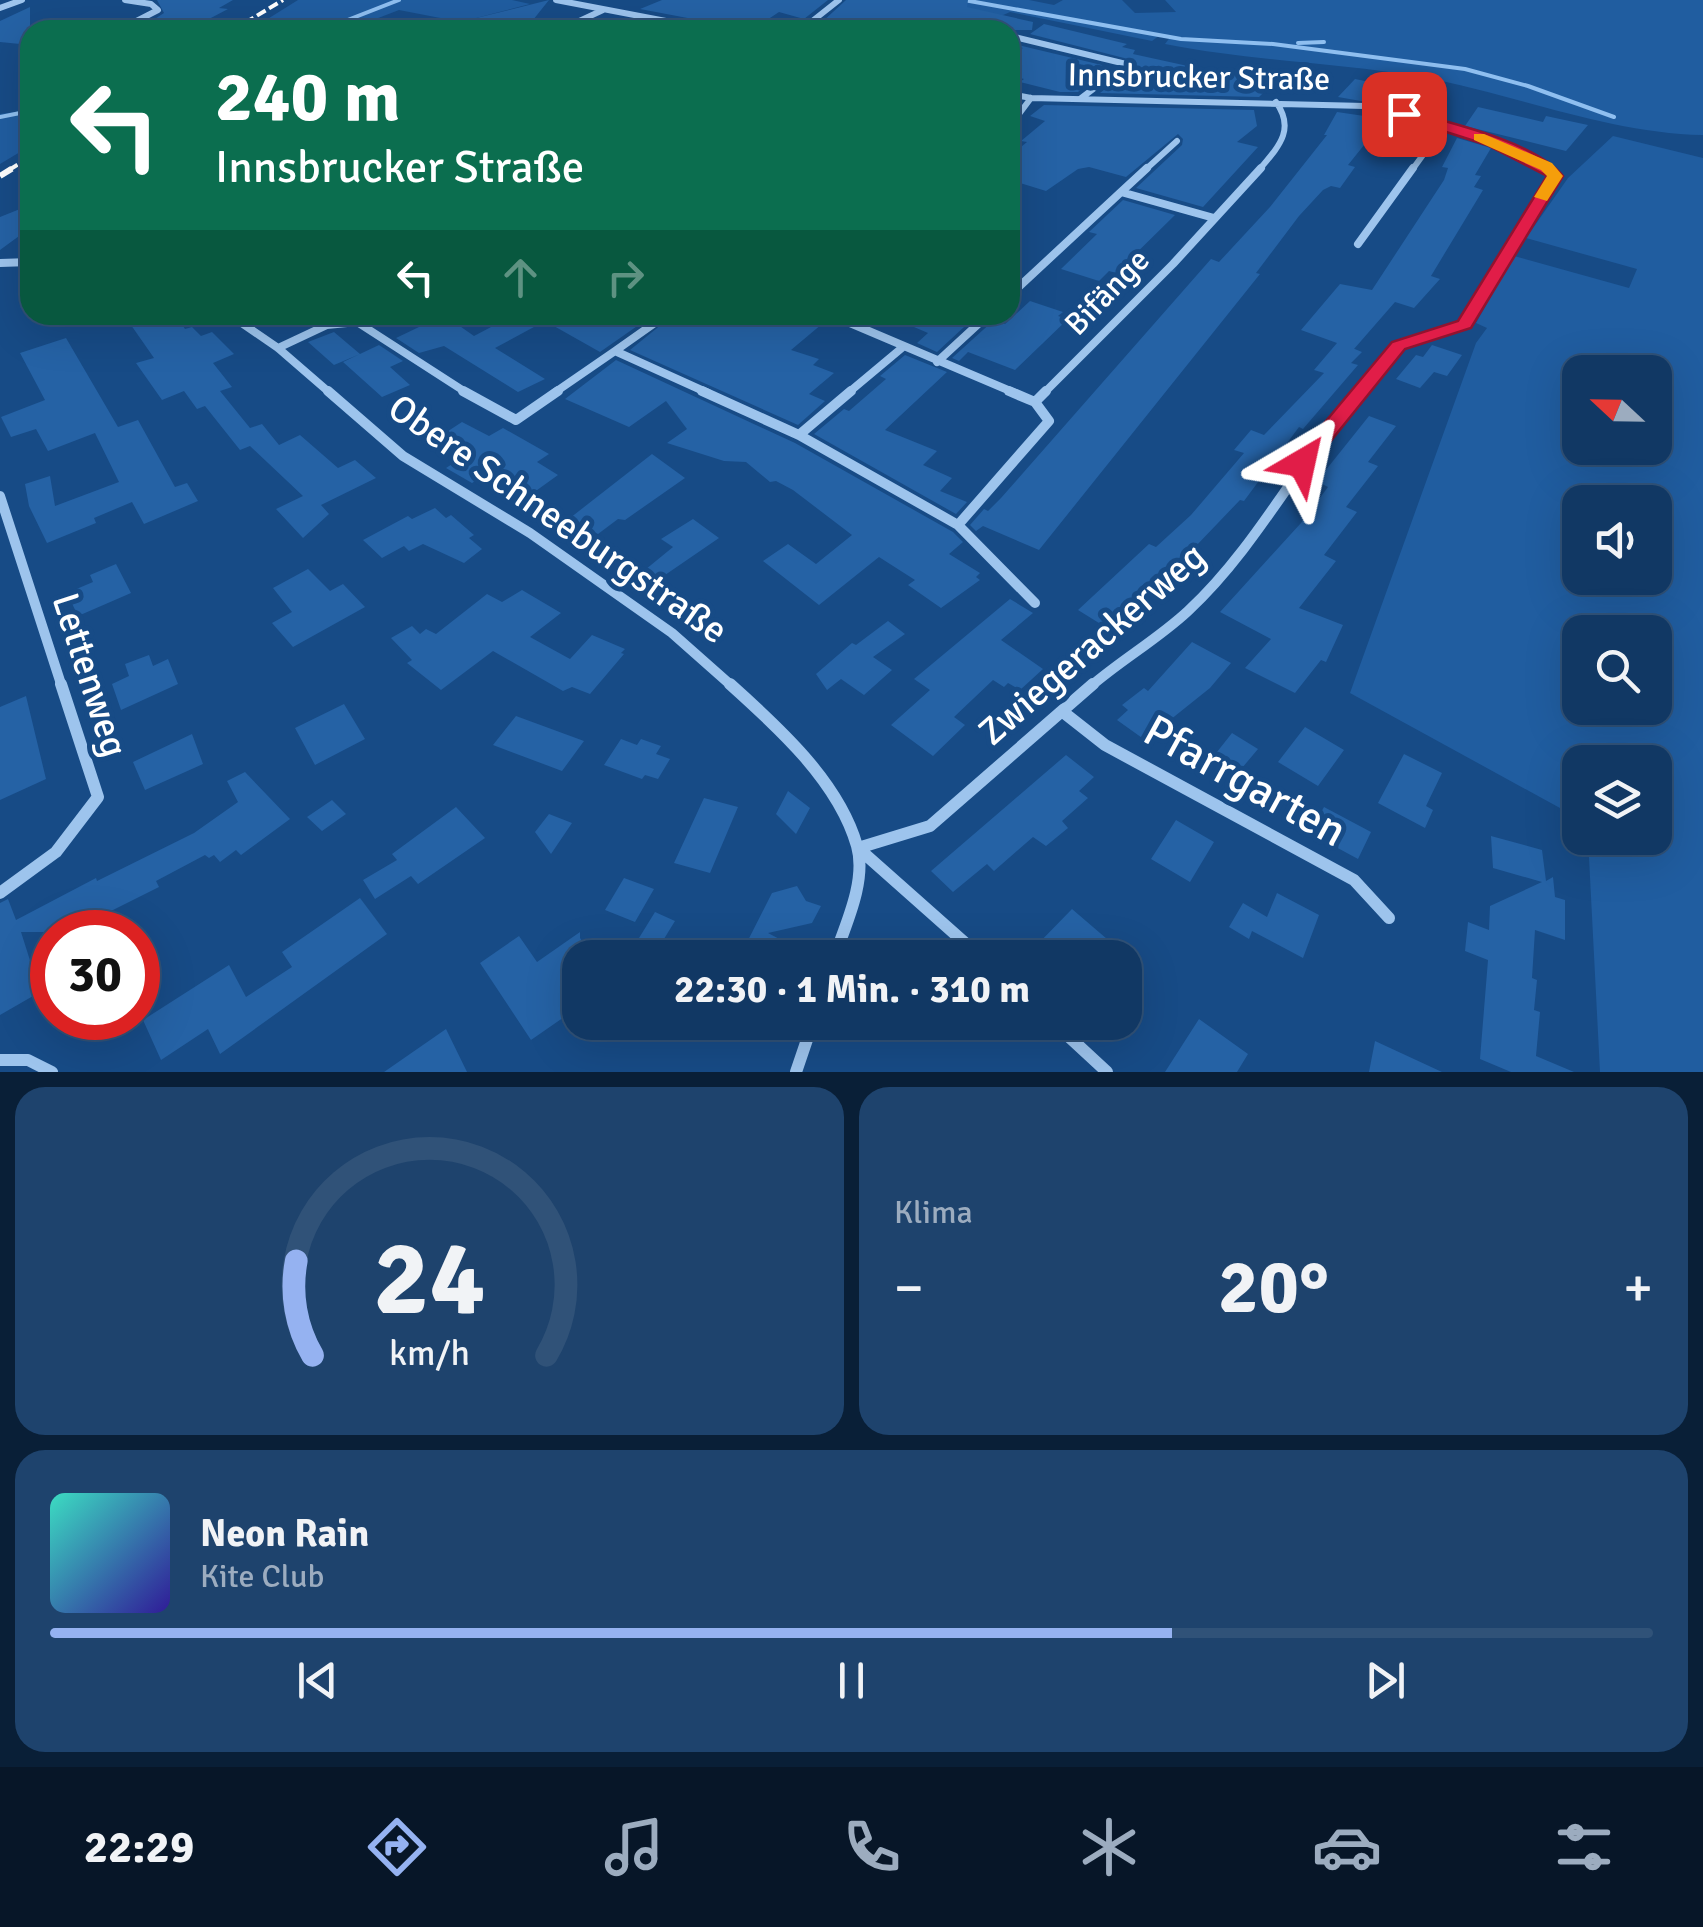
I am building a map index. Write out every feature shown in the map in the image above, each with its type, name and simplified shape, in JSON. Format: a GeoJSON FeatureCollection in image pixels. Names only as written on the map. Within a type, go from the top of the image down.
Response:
{"type":"FeatureCollection","features":[{"type":"Feature","properties":{"kind":"street"},"geometry":{"type":"LineString","coordinates":[[0,8],[22,0]]}},
{"type":"Feature","properties":{"kind":"street"},"geometry":{"type":"LineString","coordinates":[[124,0],[158,6],[158,10],[138,20]]}},
{"type":"Feature","properties":{"kind":"street"},"geometry":{"type":"LineString","coordinates":[[556,0],[661,20]]}},
{"type":"Feature","properties":{"kind":"street"},"geometry":{"type":"LineString","coordinates":[[813,20],[839,0]]}},
{"type":"Feature","properties":{"kind":"street"},"geometry":{"type":"LineString","coordinates":[[581,20],[604,9]]}},
{"type":"Feature","properties":{"kind":"street"},"geometry":{"type":"LineString","coordinates":[[1020,38],[1126,64],[1079,99]]}},
{"type":"Feature","properties":{"kind":"street","name":"Innsbrucker Straße"},"geometry":{"type":"LineString","coordinates":[[1020,96],[1365,106],[1444,126],[1528,156],[1555,176]]}},
{"type":"Feature","properties":{"kind":"street"},"geometry":{"type":"LineString","coordinates":[[1020,113],[1031,98]]}},
{"type":"Feature","properties":{"kind":"street","name":"Bifänge"},"geometry":{"type":"LineString","coordinates":[[1036,402],[1279,145],[1287,129],[1285,114],[1276,102]]}},
{"type":"Feature","properties":{"kind":"street"},"geometry":{"type":"LineString","coordinates":[[1358,244],[1444,126]]}},
{"type":"Feature","properties":{"kind":"street","name":"Bifänge"},"geometry":{"type":"LineString","coordinates":[[1020,285],[1177,141]]}},
{"type":"Feature","properties":{"kind":"street","name":"Zwiegerackerweg"},"geometry":{"type":"LineString","coordinates":[[858,848],[930,826],[1100,678],[1188,611],[1236,557],[1324,431],[1398,346],[1464,324],[1555,176]]}},
{"type":"Feature","properties":{"kind":"street","name":"Bifänge"},"geometry":{"type":"LineString","coordinates":[[1122,192],[1214,218]]}},
{"type":"Feature","properties":{"kind":"street","name":"Obere Schneeburgstraße"},"geometry":{"type":"LineString","coordinates":[[245,325],[278,348],[403,456],[530,533],[617,592],[745,694],[826,782],[858,848],[962,940]]}},
{"type":"Feature","properties":{"kind":"street","name":"Obere Schneeburgstraße"},"geometry":{"type":"LineString","coordinates":[[278,348],[330,325]]}},
{"type":"Feature","properties":{"kind":"street","name":"Obere Schneeburgstraße"},"geometry":{"type":"LineString","coordinates":[[362,325],[506,418],[516,420],[615,351]]}},
{"type":"Feature","properties":{"kind":"street"},"geometry":{"type":"LineString","coordinates":[[615,351],[652,325]]}},
{"type":"Feature","properties":{"kind":"street"},"geometry":{"type":"LineString","coordinates":[[853,325],[1036,402],[1049,420],[958,525]]}},
{"type":"Feature","properties":{"kind":"street"},"geometry":{"type":"LineString","coordinates":[[936,362],[977,325]]}},
{"type":"Feature","properties":{"kind":"street"},"geometry":{"type":"LineString","coordinates":[[799,435],[903,347]]}},
{"type":"Feature","properties":{"kind":"street"},"geometry":{"type":"LineString","coordinates":[[615,351],[799,435],[958,525],[1036,602]]}},
{"type":"Feature","properties":{"kind":"street","name":"Lettenweg"},"geometry":{"type":"LineString","coordinates":[[0,496],[98,797],[74,837],[29,877],[0,893]]}},
{"type":"Feature","properties":{"kind":"street","name":"Pfarrgarten"},"geometry":{"type":"LineString","coordinates":[[1063,712],[1106,745],[1208,804],[1354,880],[1388,918]]}},
{"type":"Feature","properties":{"kind":"street"},"geometry":{"type":"LineString","coordinates":[[840,940],[855,895],[858,848]]}},
{"type":"Feature","properties":{"kind":"street"},"geometry":{"type":"LineString","coordinates":[[796,1072],[806,1040]]}},
{"type":"Feature","properties":{"kind":"street"},"geometry":{"type":"LineString","coordinates":[[1072,1040],[1107,1072]]}},
{"type":"Feature","properties":{"kind":"street"},"geometry":{"type":"LineString","coordinates":[[0,1060],[28,1060],[52,1072]]}},
{"type":"Feature","properties":{"kind":"shaded area"},"geometry":{"type":"Polygon","coordinates":[[[298,0],[512,0],[530,4],[469,20],[399,10],[373,20],[266,20],[298,0]]]}},
{"type":"Feature","properties":{"kind":"shaded area"},"geometry":{"type":"Polygon","coordinates":[[[930,0],[1029,0],[1054,5],[1063,0],[1122,0],[1135,13],[1176,12],[1165,0],[1703,0],[1703,135],[1667,133],[1596,120],[1421,77],[1197,50],[1165,44],[1171,36],[1160,35],[1152,41],[1010,12],[994,19],[930,0]]]}},
{"type":"Feature","properties":{"kind":"shaded area"},"geometry":{"type":"Polygon","coordinates":[[[20,111],[20,152],[0,164],[0,114],[20,111]]]}},
{"type":"Feature","properties":{"kind":"shaded area"},"geometry":{"type":"Polygon","coordinates":[[[1613,136],[1703,158],[1703,1072],[1600,1072],[1589,855],[1672,855],[1672,745],[1562,745],[1562,809],[1350,693],[1476,343],[1487,328],[1476,323],[1514,256],[1629,288],[1637,269],[1526,238],[1568,178],[1613,136]]]}},
{"type":"Feature","properties":{"kind":"building"},"geometry":{"type":"Polygon","coordinates":[[[157,0],[233,0],[219,8],[228,9],[207,20],[153,20],[164,13],[157,0]]]}},
{"type":"Feature","properties":{"kind":"building"},"geometry":{"type":"Polygon","coordinates":[[[549,0],[533,20],[468,20],[549,0]]]}},
{"type":"Feature","properties":{"kind":"building"},"geometry":{"type":"Polygon","coordinates":[[[662,0],[828,0],[804,19],[779,12],[767,20],[698,20],[640,9],[662,0]]]}},
{"type":"Feature","properties":{"kind":"building"},"geometry":{"type":"Polygon","coordinates":[[[846,0],[968,0],[967,7],[1033,22],[1032,30],[1020,30],[1020,20],[824,20],[846,0]]]}},
{"type":"Feature","properties":{"kind":"building"},"geometry":{"type":"Polygon","coordinates":[[[30,7],[30,20],[20,20],[20,44],[0,42],[0,21],[30,7]]]}},
{"type":"Feature","properties":{"kind":"building"},"geometry":{"type":"Polygon","coordinates":[[[1044,24],[1127,44],[1122,47],[1135,50],[1133,54],[1206,70],[1242,74],[1249,69],[1280,76],[1259,97],[1100,93],[1130,69],[1132,60],[1030,34],[1044,24]]]}},
{"type":"Feature","properties":{"kind":"building"},"geometry":{"type":"Polygon","coordinates":[[[1020,45],[1110,67],[1078,92],[1060,92],[1020,82],[1024,79],[1020,78],[1020,45]]]}},
{"type":"Feature","properties":{"kind":"building"},"geometry":{"type":"Polygon","coordinates":[[[1355,79],[1408,90],[1395,107],[1338,97],[1355,79]]]}},
{"type":"Feature","properties":{"kind":"building"},"geometry":{"type":"Polygon","coordinates":[[[1044,105],[1254,110],[1257,126],[1237,142],[1258,147],[1203,207],[1136,188],[1182,145],[1178,134],[1126,177],[1089,167],[1078,169],[1046,191],[1020,183],[1020,148],[1027,142],[1021,141],[1045,121],[1030,116],[1044,105]]]}},
{"type":"Feature","properties":{"kind":"building"},"geometry":{"type":"Polygon","coordinates":[[[1478,107],[1543,122],[1546,116],[1588,125],[1566,151],[1465,126],[1478,107]]]}},
{"type":"Feature","properties":{"kind":"building"},"geometry":{"type":"Polygon","coordinates":[[[1337,112],[1385,119],[1348,165],[1355,167],[1340,188],[1331,186],[1323,190],[1299,216],[1256,273],[1260,274],[1039,550],[983,526],[976,531],[970,525],[984,509],[988,511],[1001,498],[1211,259],[1219,262],[1270,207],[1327,135],[1337,112]]]}},
{"type":"Feature","properties":{"kind":"building"},"geometry":{"type":"Polygon","coordinates":[[[1457,138],[1491,148],[1475,175],[1481,176],[1474,187],[1483,190],[1431,276],[1440,279],[1414,308],[1395,302],[1354,349],[1362,352],[1351,363],[1358,365],[1303,429],[1299,427],[1244,501],[1240,500],[1172,571],[1107,628],[1078,610],[1149,544],[1156,547],[1191,515],[1244,453],[1234,450],[1251,430],[1264,435],[1324,373],[1314,370],[1337,343],[1301,330],[1340,284],[1372,290],[1444,180],[1448,168],[1442,167],[1457,138]]]}},
{"type":"Feature","properties":{"kind":"building"},"geometry":{"type":"Polygon","coordinates":[[[1123,200],[1175,215],[1116,273],[1109,271],[1099,281],[1061,269],[1097,234],[1089,232],[1123,200]]]}},
{"type":"Feature","properties":{"kind":"building"},"geometry":{"type":"Polygon","coordinates":[[[20,209],[20,235],[0,250],[0,217],[20,209]]]}},
{"type":"Feature","properties":{"kind":"building"},"geometry":{"type":"Polygon","coordinates":[[[1030,301],[1063,312],[1058,316],[1068,319],[1015,370],[968,352],[959,361],[952,358],[988,325],[1020,325],[1020,310],[1030,301]]]}},
{"type":"Feature","properties":{"kind":"building"},"geometry":{"type":"Polygon","coordinates":[[[131,325],[182,325],[185,329],[192,327],[201,336],[212,332],[234,354],[213,363],[232,387],[220,391],[250,428],[262,424],[279,445],[300,435],[338,468],[355,460],[376,478],[321,505],[329,514],[303,538],[276,509],[303,496],[250,446],[240,450],[205,406],[197,409],[184,391],[162,400],[136,363],[154,358],[131,325]]]}},
{"type":"Feature","properties":{"kind":"building"},"geometry":{"type":"Polygon","coordinates":[[[416,325],[458,325],[474,336],[495,325],[538,325],[495,348],[545,379],[518,392],[444,346],[419,353],[396,338],[419,327],[416,325]]]}},
{"type":"Feature","properties":{"kind":"building"},"geometry":{"type":"Polygon","coordinates":[[[552,325],[639,325],[600,352],[552,325]]]}},
{"type":"Feature","properties":{"kind":"building"},"geometry":{"type":"Polygon","coordinates":[[[661,325],[821,325],[791,350],[819,359],[813,365],[834,373],[809,394],[825,401],[798,425],[630,350],[661,325]]]}},
{"type":"Feature","properties":{"kind":"building"},"geometry":{"type":"Polygon","coordinates":[[[909,325],[966,325],[937,352],[917,343],[928,333],[909,325]]]}},
{"type":"Feature","properties":{"kind":"building"},"geometry":{"type":"Polygon","coordinates":[[[334,332],[360,354],[334,365],[308,342],[334,332]]]}},
{"type":"Feature","properties":{"kind":"building"},"geometry":{"type":"Polygon","coordinates":[[[66,338],[118,427],[138,420],[175,487],[187,483],[198,501],[144,524],[132,502],[94,518],[96,523],[47,543],[29,506],[25,484],[50,476],[55,506],[119,482],[95,433],[48,451],[36,429],[11,437],[1,417],[45,400],[20,353],[66,338]]]}},
{"type":"Feature","properties":{"kind":"building"},"geometry":{"type":"Polygon","coordinates":[[[379,345],[403,361],[390,367],[410,385],[382,397],[343,362],[379,345]]]}},
{"type":"Feature","properties":{"kind":"building"},"geometry":{"type":"Polygon","coordinates":[[[1432,345],[1462,355],[1447,376],[1434,372],[1420,388],[1396,379],[1416,355],[1423,357],[1432,345]]]}},
{"type":"Feature","properties":{"kind":"building"},"geometry":{"type":"Polygon","coordinates":[[[905,355],[947,372],[885,430],[937,451],[923,465],[952,478],[940,491],[967,502],[956,514],[814,434],[886,379],[880,376],[905,355]]]}},
{"type":"Feature","properties":{"kind":"building"},"geometry":{"type":"Polygon","coordinates":[[[616,360],[795,443],[953,532],[963,542],[949,554],[980,573],[976,577],[980,580],[941,608],[908,585],[915,580],[879,557],[819,605],[763,561],[788,544],[816,564],[852,535],[793,490],[770,482],[746,462],[724,461],[667,443],[687,429],[666,401],[629,427],[565,399],[616,360]]]}},
{"type":"Feature","properties":{"kind":"building"},"geometry":{"type":"Polygon","coordinates":[[[1369,416],[1396,426],[1368,462],[1378,466],[1346,507],[1357,512],[1324,555],[1336,561],[1299,608],[1343,625],[1326,662],[1321,660],[1295,693],[1245,668],[1271,639],[1220,612],[1301,523],[1328,487],[1320,483],[1324,477],[1321,476],[1369,416]]]}},
{"type":"Feature","properties":{"kind":"building"},"geometry":{"type":"Polygon","coordinates":[[[462,422],[489,436],[503,428],[549,454],[537,462],[558,475],[533,493],[493,470],[472,483],[446,468],[466,455],[439,437],[462,422]]]}},
{"type":"Feature","properties":{"kind":"building"},"geometry":{"type":"Polygon","coordinates":[[[652,454],[685,478],[598,534],[570,518],[652,454]]]}},
{"type":"Feature","properties":{"kind":"building"},"geometry":{"type":"Polygon","coordinates":[[[435,508],[446,518],[451,515],[474,535],[469,538],[482,549],[464,563],[423,544],[409,551],[404,546],[382,558],[363,540],[408,516],[412,519],[435,508]]]}},
{"type":"Feature","properties":{"kind":"building"},"geometry":{"type":"Polygon","coordinates":[[[693,519],[719,538],[649,586],[640,574],[673,547],[661,539],[693,519]]]}},
{"type":"Feature","properties":{"kind":"building"},"geometry":{"type":"Polygon","coordinates":[[[116,564],[131,593],[78,616],[67,593],[93,582],[90,575],[116,564]]]}},
{"type":"Feature","properties":{"kind":"building"},"geometry":{"type":"Polygon","coordinates":[[[308,569],[330,591],[343,584],[365,607],[293,647],[272,623],[292,612],[273,588],[308,569]]]}},
{"type":"Feature","properties":{"kind":"building"},"geometry":{"type":"Polygon","coordinates":[[[522,590],[561,613],[530,637],[570,659],[592,635],[625,649],[590,694],[572,687],[563,691],[493,651],[441,690],[407,663],[412,660],[391,638],[412,626],[420,634],[426,629],[436,634],[487,594],[502,602],[522,590]]]}},
{"type":"Feature","properties":{"kind":"building"},"geometry":{"type":"Polygon","coordinates":[[[1010,599],[1033,613],[1001,640],[1043,669],[1020,690],[993,680],[954,717],[965,725],[933,756],[891,725],[930,690],[914,679],[1010,599]]]}},
{"type":"Feature","properties":{"kind":"building"},"geometry":{"type":"Polygon","coordinates":[[[888,621],[905,634],[873,657],[892,670],[864,695],[841,679],[827,690],[816,674],[852,643],[856,645],[888,621]]]}},
{"type":"Feature","properties":{"kind":"building"},"geometry":{"type":"Polygon","coordinates":[[[1192,642],[1231,663],[1210,688],[1145,740],[1117,720],[1128,710],[1122,705],[1144,688],[1148,691],[1192,642]]]}},
{"type":"Feature","properties":{"kind":"building"},"geometry":{"type":"Polygon","coordinates":[[[149,655],[153,666],[168,659],[178,684],[121,710],[112,684],[129,676],[125,664],[149,655]]]}},
{"type":"Feature","properties":{"kind":"building"},"geometry":{"type":"Polygon","coordinates":[[[26,696],[46,779],[0,800],[0,707],[26,696]]]}},
{"type":"Feature","properties":{"kind":"building"},"geometry":{"type":"Polygon","coordinates":[[[344,704],[365,739],[315,765],[295,728],[344,704]]]}},
{"type":"Feature","properties":{"kind":"building"},"geometry":{"type":"Polygon","coordinates":[[[516,716],[584,741],[562,771],[493,745],[516,716]]]}},
{"type":"Feature","properties":{"kind":"building"},"geometry":{"type":"Polygon","coordinates":[[[1305,727],[1344,750],[1318,786],[1278,762],[1305,727]]]}},
{"type":"Feature","properties":{"kind":"building"},"geometry":{"type":"Polygon","coordinates":[[[1232,733],[1258,749],[1242,768],[1217,752],[1232,733]]]}},
{"type":"Feature","properties":{"kind":"building"},"geometry":{"type":"Polygon","coordinates":[[[192,734],[203,764],[145,790],[133,762],[192,734]]]}},
{"type":"Feature","properties":{"kind":"building"},"geometry":{"type":"Polygon","coordinates":[[[621,739],[637,745],[641,739],[661,746],[656,754],[670,759],[658,779],[645,775],[642,779],[604,765],[621,739]]]}},
{"type":"Feature","properties":{"kind":"building"},"geometry":{"type":"Polygon","coordinates":[[[1404,754],[1442,773],[1426,806],[1433,810],[1425,828],[1378,803],[1404,754]]]}},
{"type":"Feature","properties":{"kind":"building"},"geometry":{"type":"Polygon","coordinates":[[[1066,755],[1094,777],[1079,791],[1088,798],[1062,821],[1068,828],[1046,846],[1033,837],[994,871],[987,864],[953,892],[931,871],[1066,755]]]}},
{"type":"Feature","properties":{"kind":"building"},"geometry":{"type":"Polygon","coordinates":[[[245,772],[290,819],[241,855],[236,850],[220,862],[214,855],[205,855],[156,881],[159,887],[113,910],[35,910],[194,833],[238,802],[227,781],[245,772]]]}},
{"type":"Feature","properties":{"kind":"building"},"geometry":{"type":"Polygon","coordinates":[[[788,791],[810,808],[796,834],[776,814],[788,791]]]}},
{"type":"Feature","properties":{"kind":"building"},"geometry":{"type":"Polygon","coordinates":[[[704,798],[738,807],[710,873],[674,863],[704,798]]]}},
{"type":"Feature","properties":{"kind":"building"},"geometry":{"type":"Polygon","coordinates":[[[332,800],[346,814],[322,831],[307,817],[332,800]]]}},
{"type":"Feature","properties":{"kind":"building"},"geometry":{"type":"Polygon","coordinates":[[[456,807],[485,838],[418,884],[411,876],[375,899],[363,880],[397,860],[392,854],[456,807]]]}},
{"type":"Feature","properties":{"kind":"building"},"geometry":{"type":"Polygon","coordinates":[[[1324,807],[1371,832],[1358,859],[1310,833],[1324,807]]]}},
{"type":"Feature","properties":{"kind":"building"},"geometry":{"type":"Polygon","coordinates":[[[549,814],[572,823],[551,854],[535,832],[549,814]]]}},
{"type":"Feature","properties":{"kind":"building"},"geometry":{"type":"Polygon","coordinates":[[[1176,820],[1214,842],[1190,882],[1151,859],[1176,820]]]}},
{"type":"Feature","properties":{"kind":"building"},"geometry":{"type":"Polygon","coordinates":[[[1491,836],[1542,850],[1546,881],[1553,877],[1555,897],[1565,900],[1565,940],[1535,930],[1532,978],[1537,980],[1534,1010],[1540,1012],[1536,1056],[1574,1072],[1511,1072],[1480,1059],[1488,960],[1465,951],[1468,922],[1489,930],[1490,906],[1542,882],[1493,868],[1491,836]]]}},
{"type":"Feature","properties":{"kind":"building"},"geometry":{"type":"Polygon","coordinates":[[[624,878],[654,889],[635,922],[605,910],[624,878]]]}},
{"type":"Feature","properties":{"kind":"building"},"geometry":{"type":"Polygon","coordinates":[[[797,886],[806,901],[821,906],[812,923],[768,933],[781,940],[748,940],[772,893],[797,886]]]}},
{"type":"Feature","properties":{"kind":"building"},"geometry":{"type":"Polygon","coordinates":[[[1277,893],[1319,915],[1303,958],[1252,931],[1249,939],[1229,927],[1243,903],[1267,917],[1277,893]]]}},
{"type":"Feature","properties":{"kind":"building"},"geometry":{"type":"Polygon","coordinates":[[[360,898],[387,934],[220,1054],[208,1029],[161,1060],[152,1040],[160,1040],[160,1009],[229,965],[246,997],[292,967],[282,952],[360,898]]]}},
{"type":"Feature","properties":{"kind":"building"},"geometry":{"type":"Polygon","coordinates":[[[8,899],[16,920],[30,913],[30,932],[21,932],[30,960],[30,998],[0,1015],[0,903],[8,899]]]}},
{"type":"Feature","properties":{"kind":"building"},"geometry":{"type":"Polygon","coordinates":[[[1072,909],[1108,940],[1042,940],[1072,909]]]}},
{"type":"Feature","properties":{"kind":"building"},"geometry":{"type":"Polygon","coordinates":[[[655,912],[675,921],[663,940],[639,938],[655,912]]]}},
{"type":"Feature","properties":{"kind":"building"},"geometry":{"type":"Polygon","coordinates":[[[519,936],[537,962],[562,945],[562,1018],[531,1040],[480,963],[519,936]]]}},
{"type":"Feature","properties":{"kind":"building"},"geometry":{"type":"Polygon","coordinates":[[[1199,1019],[1248,1054],[1237,1072],[1165,1072],[1199,1019]]]}},
{"type":"Feature","properties":{"kind":"building"},"geometry":{"type":"Polygon","coordinates":[[[446,1029],[467,1072],[384,1072],[446,1029]]]}},
{"type":"Feature","properties":{"kind":"building"},"geometry":{"type":"Polygon","coordinates":[[[1375,1041],[1442,1072],[1369,1072],[1375,1041]]]}},
{"type":"Feature","properties":{"kind":"waterway"},"geometry":{"type":"LineString","coordinates":[[348,20],[399,0]]}},
{"type":"Feature","properties":{"kind":"waterway"},"geometry":{"type":"LineString","coordinates":[[964,0],[1181,39],[1273,44],[1465,69],[1528,86],[1614,117]]}},
{"type":"Feature","properties":{"kind":"waterway"},"geometry":{"type":"LineString","coordinates":[[1298,43],[1324,42]]}},
{"type":"Feature","properties":{"kind":"waterway"},"geometry":{"type":"LineString","coordinates":[[0,117],[20,113]]}},
{"type":"Feature","properties":{"kind":"railway"},"geometry":{"type":"LineString","coordinates":[[250,20],[283,0]]}},
{"type":"Feature","properties":{"kind":"railway"},"geometry":{"type":"LineString","coordinates":[[9,170],[20,163]]}},
{"type":"Feature","properties":{"kind":"railway"},"geometry":{"type":"LineString","coordinates":[[0,176],[13,168]]}},
{"type":"Feature","properties":{"kind":"slow traffic"},"geometry":{"type":"LineString","coordinates":[[1479,137],[1547,166],[1555,176],[1542,197]]}},
{"type":"Feature","properties":{"kind":"route"},"geometry":{"type":"LineString","coordinates":[[1302,463],[1324,431],[1398,346],[1464,324],[1555,176],[1547,166],[1528,156],[1404,114]]}}]}
